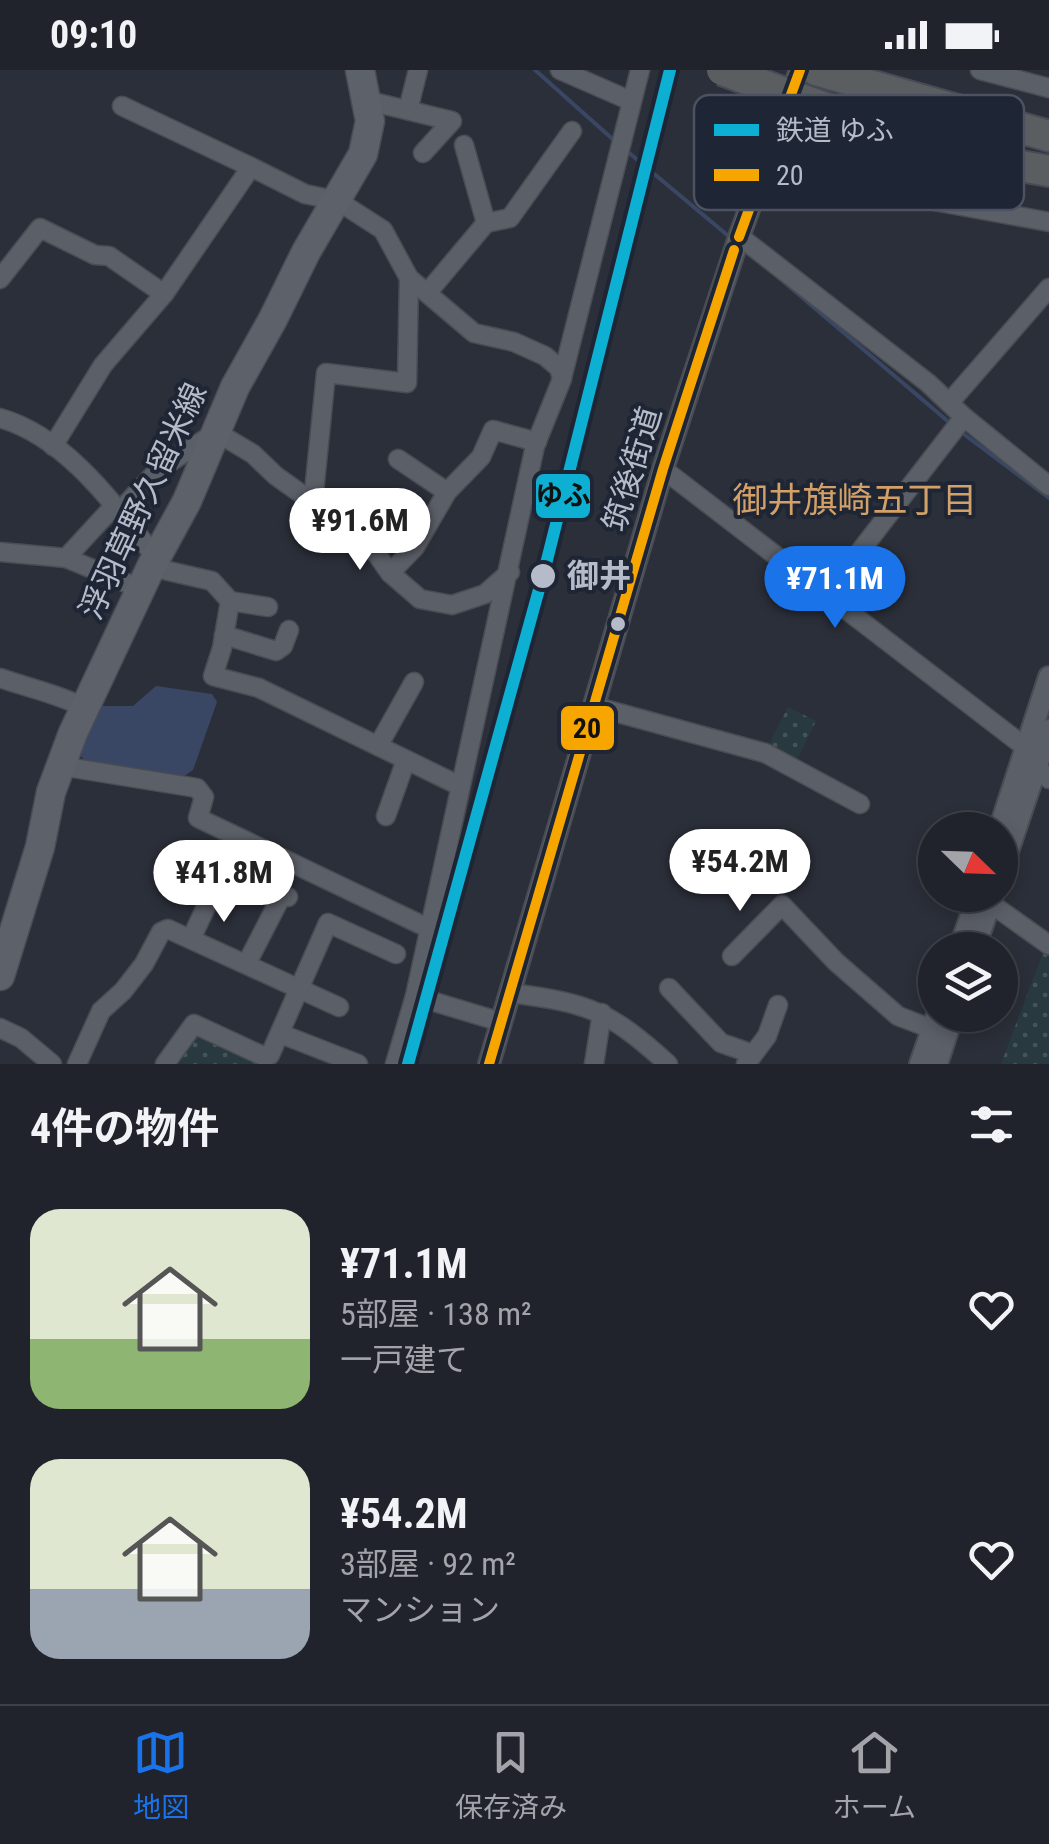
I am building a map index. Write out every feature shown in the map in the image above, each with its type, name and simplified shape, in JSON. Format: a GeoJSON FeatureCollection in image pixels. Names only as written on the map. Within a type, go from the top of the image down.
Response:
{"type":"FeatureCollection","features":[{"type":"Feature","properties":{"kind":"highway"},"geometry":{"type":"LineString","coordinates":[[722,70],[790,95]]}},
{"type":"Feature","properties":{"kind":"highway"},"geometry":{"type":"LineString","coordinates":[[816,70],[898,95]]}},
{"type":"Feature","properties":{"kind":"highway"},"geometry":{"type":"LineString","coordinates":[[1024,166],[1049,171]]}},
{"type":"Feature","properties":{"kind":"main road","name":"浮羽草野久留米線"},"geometry":{"type":"LineString","coordinates":[[0,976],[40,847],[51,792],[86,708],[234,388],[338,200],[369,135],[360,70]]}},
{"type":"Feature","properties":{"kind":"street"},"geometry":{"type":"LineString","coordinates":[[408,110],[418,70]]}},
{"type":"Feature","properties":{"kind":"street"},"geometry":{"type":"LineString","coordinates":[[560,70],[631,102]]}},
{"type":"Feature","properties":{"kind":"street"},"geometry":{"type":"LineString","coordinates":[[395,1064],[415,996],[536,442],[562,379],[640,70]]}},
{"type":"Feature","properties":{"kind":"street","name":"筑後街道"},"geometry":{"type":"LineString","coordinates":[[791,95],[800,70]]}},
{"type":"Feature","properties":{"kind":"street"},"geometry":{"type":"LineString","coordinates":[[980,70],[1049,88]]}},
{"type":"Feature","properties":{"kind":"street"},"geometry":{"type":"LineString","coordinates":[[366,100],[452,121],[423,153]]}},
{"type":"Feature","properties":{"kind":"street"},"geometry":{"type":"LineString","coordinates":[[122,106],[304,194],[338,200],[383,230],[410,278],[474,333],[514,342],[544,356],[559,368],[562,379]]}},
{"type":"Feature","properties":{"kind":"street"},"geometry":{"type":"LineString","coordinates":[[428,292],[486,223],[510,218],[572,130]]}},
{"type":"Feature","properties":{"kind":"street"},"geometry":{"type":"LineString","coordinates":[[464,145],[486,223]]}},
{"type":"Feature","properties":{"kind":"street"},"geometry":{"type":"LineString","coordinates":[[54,446],[103,365],[164,294],[251,167]]}},
{"type":"Feature","properties":{"kind":"street","name":"筑後街道"},"geometry":{"type":"LineString","coordinates":[[489,1064],[663,468],[749,210]]}},
{"type":"Feature","properties":{"kind":"street"},"geometry":{"type":"LineString","coordinates":[[984,210],[1049,222]]}},
{"type":"Feature","properties":{"kind":"street"},"geometry":{"type":"LineString","coordinates":[[0,279],[40,228],[95,254],[109,256],[164,294]]}},
{"type":"Feature","properties":{"kind":"street"},"geometry":{"type":"LineString","coordinates":[[737,241],[928,383],[1049,486]]}},
{"type":"Feature","properties":{"kind":"street"},"geometry":{"type":"LineString","coordinates":[[313,502],[326,373],[407,383],[410,278]]}},
{"type":"Feature","properties":{"kind":"street"},"geometry":{"type":"LineString","coordinates":[[949,404],[1049,288]]}},
{"type":"Feature","properties":{"kind":"street"},"geometry":{"type":"LineString","coordinates":[[828,594],[964,417]]}},
{"type":"Feature","properties":{"kind":"street"},"geometry":{"type":"LineString","coordinates":[[0,418],[28,426],[54,446],[117,509],[150,572]]}},
{"type":"Feature","properties":{"kind":"street"},"geometry":{"type":"LineString","coordinates":[[390,573],[415,546],[447,492],[481,456],[493,430],[536,442]]}},
{"type":"Feature","properties":{"kind":"street"},"geometry":{"type":"LineString","coordinates":[[66,558],[158,470],[216,432],[254,454],[276,476],[373,550],[390,573],[420,599],[452,605],[485,594],[510,572]]}},
{"type":"Feature","properties":{"kind":"street"},"geometry":{"type":"LineString","coordinates":[[398,460],[447,492]]}},
{"type":"Feature","properties":{"kind":"street"},"geometry":{"type":"LineString","coordinates":[[663,468],[1025,747],[1043,774]]}},
{"type":"Feature","properties":{"kind":"street"},"geometry":{"type":"LineString","coordinates":[[0,552],[66,558],[212,581],[230,601],[268,607]]}},
{"type":"Feature","properties":{"kind":"street"},"geometry":{"type":"LineString","coordinates":[[230,601],[212,676],[259,688],[460,786]]}},
{"type":"Feature","properties":{"kind":"street"},"geometry":{"type":"LineString","coordinates":[[224,635],[276,651],[283,646],[289,630]]}},
{"type":"Feature","properties":{"kind":"street"},"geometry":{"type":"LineString","coordinates":[[1005,812],[1049,677]]}},
{"type":"Feature","properties":{"kind":"street"},"geometry":{"type":"LineString","coordinates":[[0,678],[55,698],[68,698],[86,708]]}},
{"type":"Feature","properties":{"kind":"street"},"geometry":{"type":"LineString","coordinates":[[378,746],[414,682]]}},
{"type":"Feature","properties":{"kind":"street"},"geometry":{"type":"LineString","coordinates":[[593,706],[765,753],[860,804]]}},
{"type":"Feature","properties":{"kind":"street"},"geometry":{"type":"LineString","coordinates":[[1018,833],[1043,774],[1049,730]]}},
{"type":"Feature","properties":{"kind":"street"},"geometry":{"type":"LineString","coordinates":[[386,816],[406,760]]}},
{"type":"Feature","properties":{"kind":"street"},"geometry":{"type":"LineString","coordinates":[[61,766],[197,788],[204,797],[198,818],[430,929]]}},
{"type":"Feature","properties":{"kind":"street"},"geometry":{"type":"LineString","coordinates":[[191,939],[206,907],[216,868],[239,878]]}},
{"type":"Feature","properties":{"kind":"street"},"geometry":{"type":"LineString","coordinates":[[247,964],[282,894],[288,897]]}},
{"type":"Feature","properties":{"kind":"street"},"geometry":{"type":"LineString","coordinates":[[732,956],[782,905],[836,962],[898,1016],[918,1019]]}},
{"type":"Feature","properties":{"kind":"street"},"geometry":{"type":"LineString","coordinates":[[1005,912],[1049,945]]}},
{"type":"Feature","properties":{"kind":"street"},"geometry":{"type":"LineString","coordinates":[[165,1064],[194,1024],[263,1056],[270,1055],[328,923],[396,954]]}},
{"type":"Feature","properties":{"kind":"street"},"geometry":{"type":"LineString","coordinates":[[77,1064],[101,1011],[144,964],[161,932],[168,929],[338,1007]]}},
{"type":"Feature","properties":{"kind":"street"},"geometry":{"type":"LineString","coordinates":[[670,988],[721,1043],[749,1059],[767,1036],[778,1005]]}},
{"type":"Feature","properties":{"kind":"street"},"geometry":{"type":"LineString","coordinates":[[510,993],[570,1000],[602,1013],[629,1029],[668,1064]]}},
{"type":"Feature","properties":{"kind":"street"},"geometry":{"type":"LineString","coordinates":[[415,996],[502,1022]]}},
{"type":"Feature","properties":{"kind":"street"},"geometry":{"type":"LineString","coordinates":[[594,1064],[602,1013]]}},
{"type":"Feature","properties":{"kind":"street"},"geometry":{"type":"LineString","coordinates":[[0,1028],[21,1038],[52,1064]]}},
{"type":"Feature","properties":{"kind":"street"},"geometry":{"type":"LineString","coordinates":[[920,1064],[931,1032]]}},
{"type":"Feature","properties":{"kind":"street"},"geometry":{"type":"LineString","coordinates":[[937,1064],[947,1032]]}},
{"type":"Feature","properties":{"kind":"street"},"geometry":{"type":"LineString","coordinates":[[281,1034],[358,1064]]}},
{"type":"Feature","properties":{"kind":"shaded area"},"geometry":{"type":"Polygon","coordinates":[[[788,707],[816,721],[793,768],[765,753],[788,707]]]}},
{"type":"Feature","properties":{"kind":"shaded area"},"geometry":{"type":"Polygon","coordinates":[[[1046,945],[1049,1064],[1001,1064],[1013,1032],[1018,1032],[1018,1019],[1046,945]]]}},
{"type":"Feature","properties":{"kind":"shaded area"},"geometry":{"type":"Polygon","coordinates":[[[194,1024],[263,1064],[165,1064],[194,1024]]]}},
{"type":"Feature","properties":{"kind":"water"},"geometry":{"type":"Polygon","coordinates":[[[156,686],[212,694],[217,702],[193,770],[183,777],[86,762],[80,755],[100,706],[133,706],[156,686]]]}},
{"type":"Feature","properties":{"kind":"waterway"},"geometry":{"type":"LineString","coordinates":[[535,70],[617,143]]}},
{"type":"Feature","properties":{"kind":"waterway"},"geometry":{"type":"LineString","coordinates":[[628,152],[694,207]]}},
{"type":"Feature","properties":{"kind":"waterway"},"geometry":{"type":"LineString","coordinates":[[697,210],[732,239]]}},
{"type":"Feature","properties":{"kind":"waterway"},"geometry":{"type":"LineString","coordinates":[[778,277],[950,423]]}},
{"type":"Feature","properties":{"kind":"waterway"},"geometry":{"type":"LineString","coordinates":[[961,432],[1049,498]]}},
{"type":"Feature","properties":{"kind":"rail line","name":"ゆふ"},"geometry":{"type":"LineString","coordinates":[[408,1064],[546,564],[670,70]]}},
{"type":"Feature","properties":{"kind":"transit line","name":"20"},"geometry":{"type":"LineString","coordinates":[[791,95],[800,70]]}},
{"type":"Feature","properties":{"kind":"transit line","name":"20"},"geometry":{"type":"LineString","coordinates":[[739,237],[749,210]]}},
{"type":"Feature","properties":{"kind":"transit line","name":"20"},"geometry":{"type":"LineString","coordinates":[[489,1064],[663,469],[734,250]]}},
{"type":"Feature","properties":{"kind":"place","name":"御井"},"geometry":{"type":"Point","coordinates":[543,576]}},
{"type":"Feature","properties":{"kind":"district","name":"御井旗崎五丁目"},"geometry":{"type":"Point","coordinates":[855,500]}}]}
